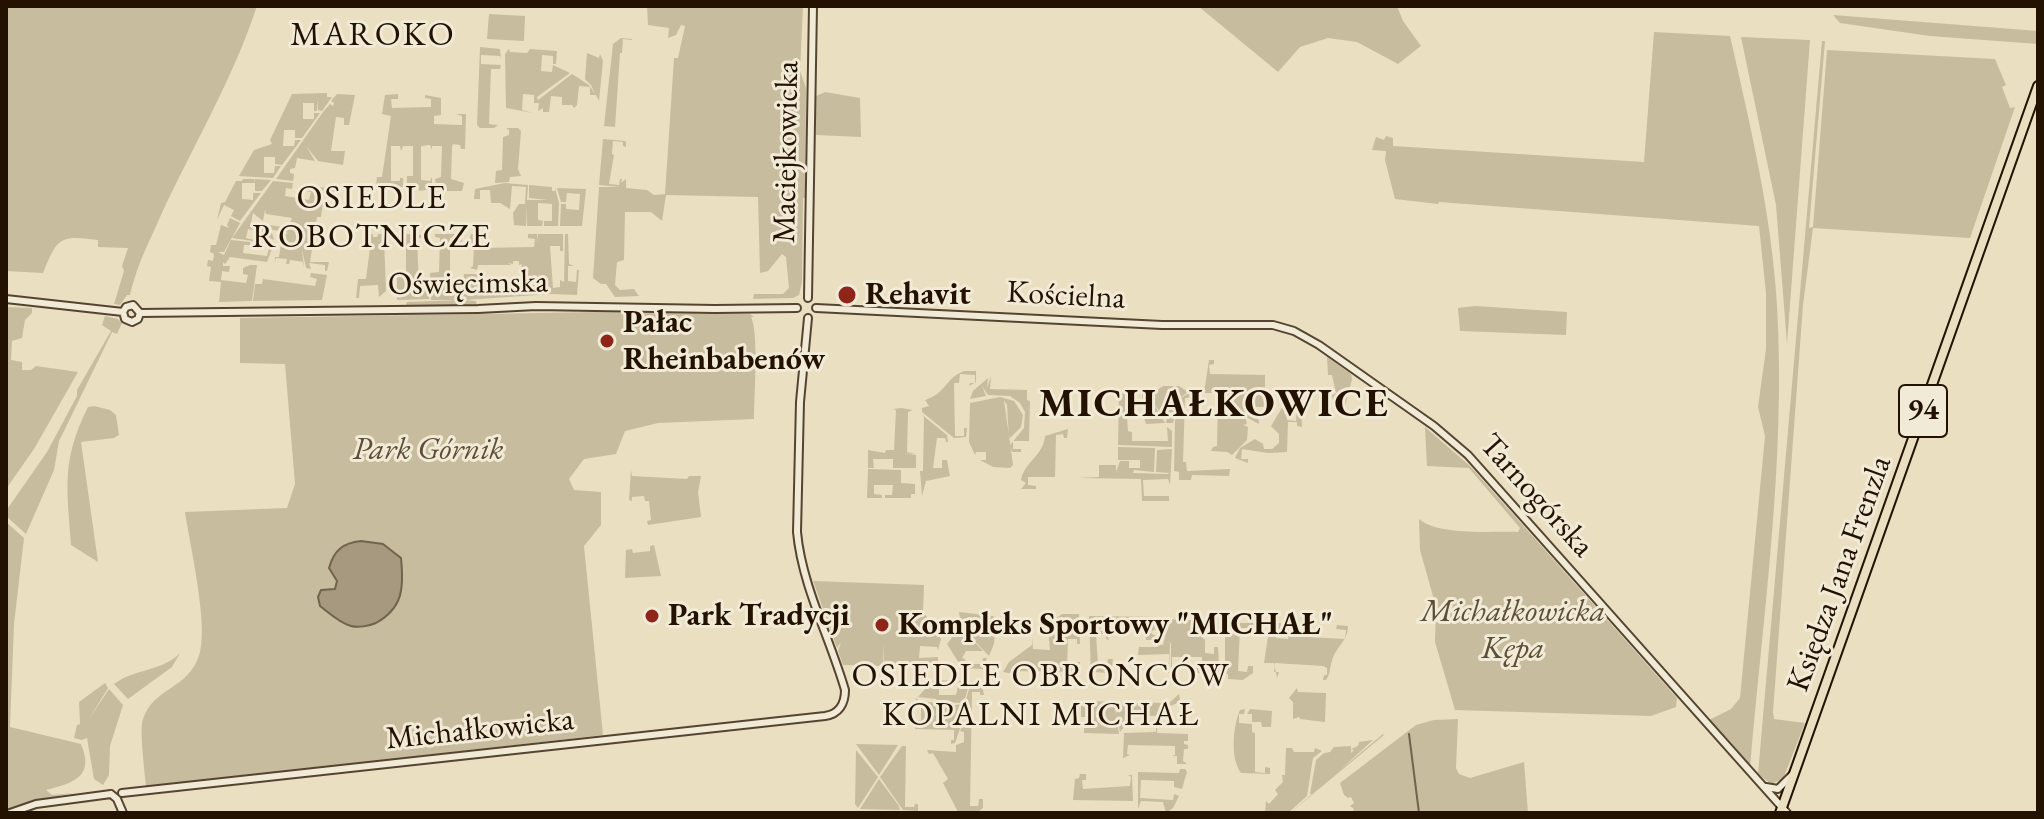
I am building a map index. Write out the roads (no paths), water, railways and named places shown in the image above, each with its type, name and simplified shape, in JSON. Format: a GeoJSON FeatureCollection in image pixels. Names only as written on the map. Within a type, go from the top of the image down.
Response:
{"type":"FeatureCollection","features":[{"type":"Feature","properties":{"kind":"main road","name":"Księdza Jana Frenzla"},"geometry":{"type":"LineString","coordinates":[[1783,811],[1794,772],[2038,86]]}},
{"type":"Feature","properties":{"kind":"street","name":"Maciejkowicka"},"geometry":{"type":"LineString","coordinates":[[808,298],[813,6]]}},
{"type":"Feature","properties":{"kind":"street"},"geometry":{"type":"LineString","coordinates":[[808,298],[816,308],[814,315],[808,318],[799,314],[797,308],[800,300],[808,298]]}},
{"type":"Feature","properties":{"kind":"street"},"geometry":{"type":"LineString","coordinates":[[6,299],[123,312]]}},
{"type":"Feature","properties":{"kind":"street"},"geometry":{"type":"LineString","coordinates":[[130,305],[138,308],[140,313],[138,319],[132,322],[125,319],[123,312],[130,305]]}},
{"type":"Feature","properties":{"kind":"street","name":"Oświęcimska"},"geometry":{"type":"LineString","coordinates":[[140,313],[583,305],[688,309],[797,308]]}},
{"type":"Feature","properties":{"kind":"street","name":"Kościelna"},"geometry":{"type":"LineString","coordinates":[[816,308],[1162,325],[1265,324]]}},
{"type":"Feature","properties":{"kind":"street","name":"Michałkowicka"},"geometry":{"type":"LineString","coordinates":[[10,813],[36,804],[831,715],[841,708],[845,690],[798,544],[800,402],[808,318]]}},
{"type":"Feature","properties":{"kind":"street","name":"Tarnogórska"},"geometry":{"type":"LineString","coordinates":[[1265,324],[1294,331],[1310,339],[1374,382],[1457,445],[1485,472],[1783,811]]}},
{"type":"Feature","properties":{"kind":"street"},"geometry":{"type":"LineString","coordinates":[[1763,786],[1778,789],[1794,772]]}},
{"type":"Feature","properties":{"kind":"street"},"geometry":{"type":"LineString","coordinates":[[117,795],[123,813]]}},
{"type":"Feature","properties":{"kind":"waterway"},"geometry":{"type":"LineString","coordinates":[[1409,734],[1419,813]]}},
{"type":"Feature","properties":{"kind":"place","name":"Rehavit"},"geometry":{"type":"Point","coordinates":[847,295]}},
{"type":"Feature","properties":{"kind":"place","name":"Pałac Rheinbabenów"},"geometry":{"type":"Point","coordinates":[607,341]}},
{"type":"Feature","properties":{"kind":"place","name":"Park Tradycji"},"geometry":{"type":"Point","coordinates":[652,616]}},
{"type":"Feature","properties":{"kind":"place","name":"Kompleks Sportowy \"MICHAŁ\""},"geometry":{"type":"Point","coordinates":[882,625]}},
{"type":"Feature","properties":{"kind":"district","name":"MAROKO"},"geometry":{"type":"Point","coordinates":[373,36]}},
{"type":"Feature","properties":{"kind":"district","name":"OSIEDLE ROBOTNICZE"},"geometry":{"type":"Point","coordinates":[372,218]}},
{"type":"Feature","properties":{"kind":"district","name":"MICHAŁKOWICE"},"geometry":{"type":"Point","coordinates":[1214,405]}},
{"type":"Feature","properties":{"kind":"district","name":"OSIEDLE OBROŃCÓW KOPALNI MICHAŁ"},"geometry":{"type":"Point","coordinates":[1041,696]}},
{"type":"Feature","properties":{"kind":"park label","name":"Park Górnik"},"geometry":{"type":"Point","coordinates":[428,450]}},
{"type":"Feature","properties":{"kind":"park label","name":"Michałkowicka Kępa"},"geometry":{"type":"Point","coordinates":[1513,630]}}]}
